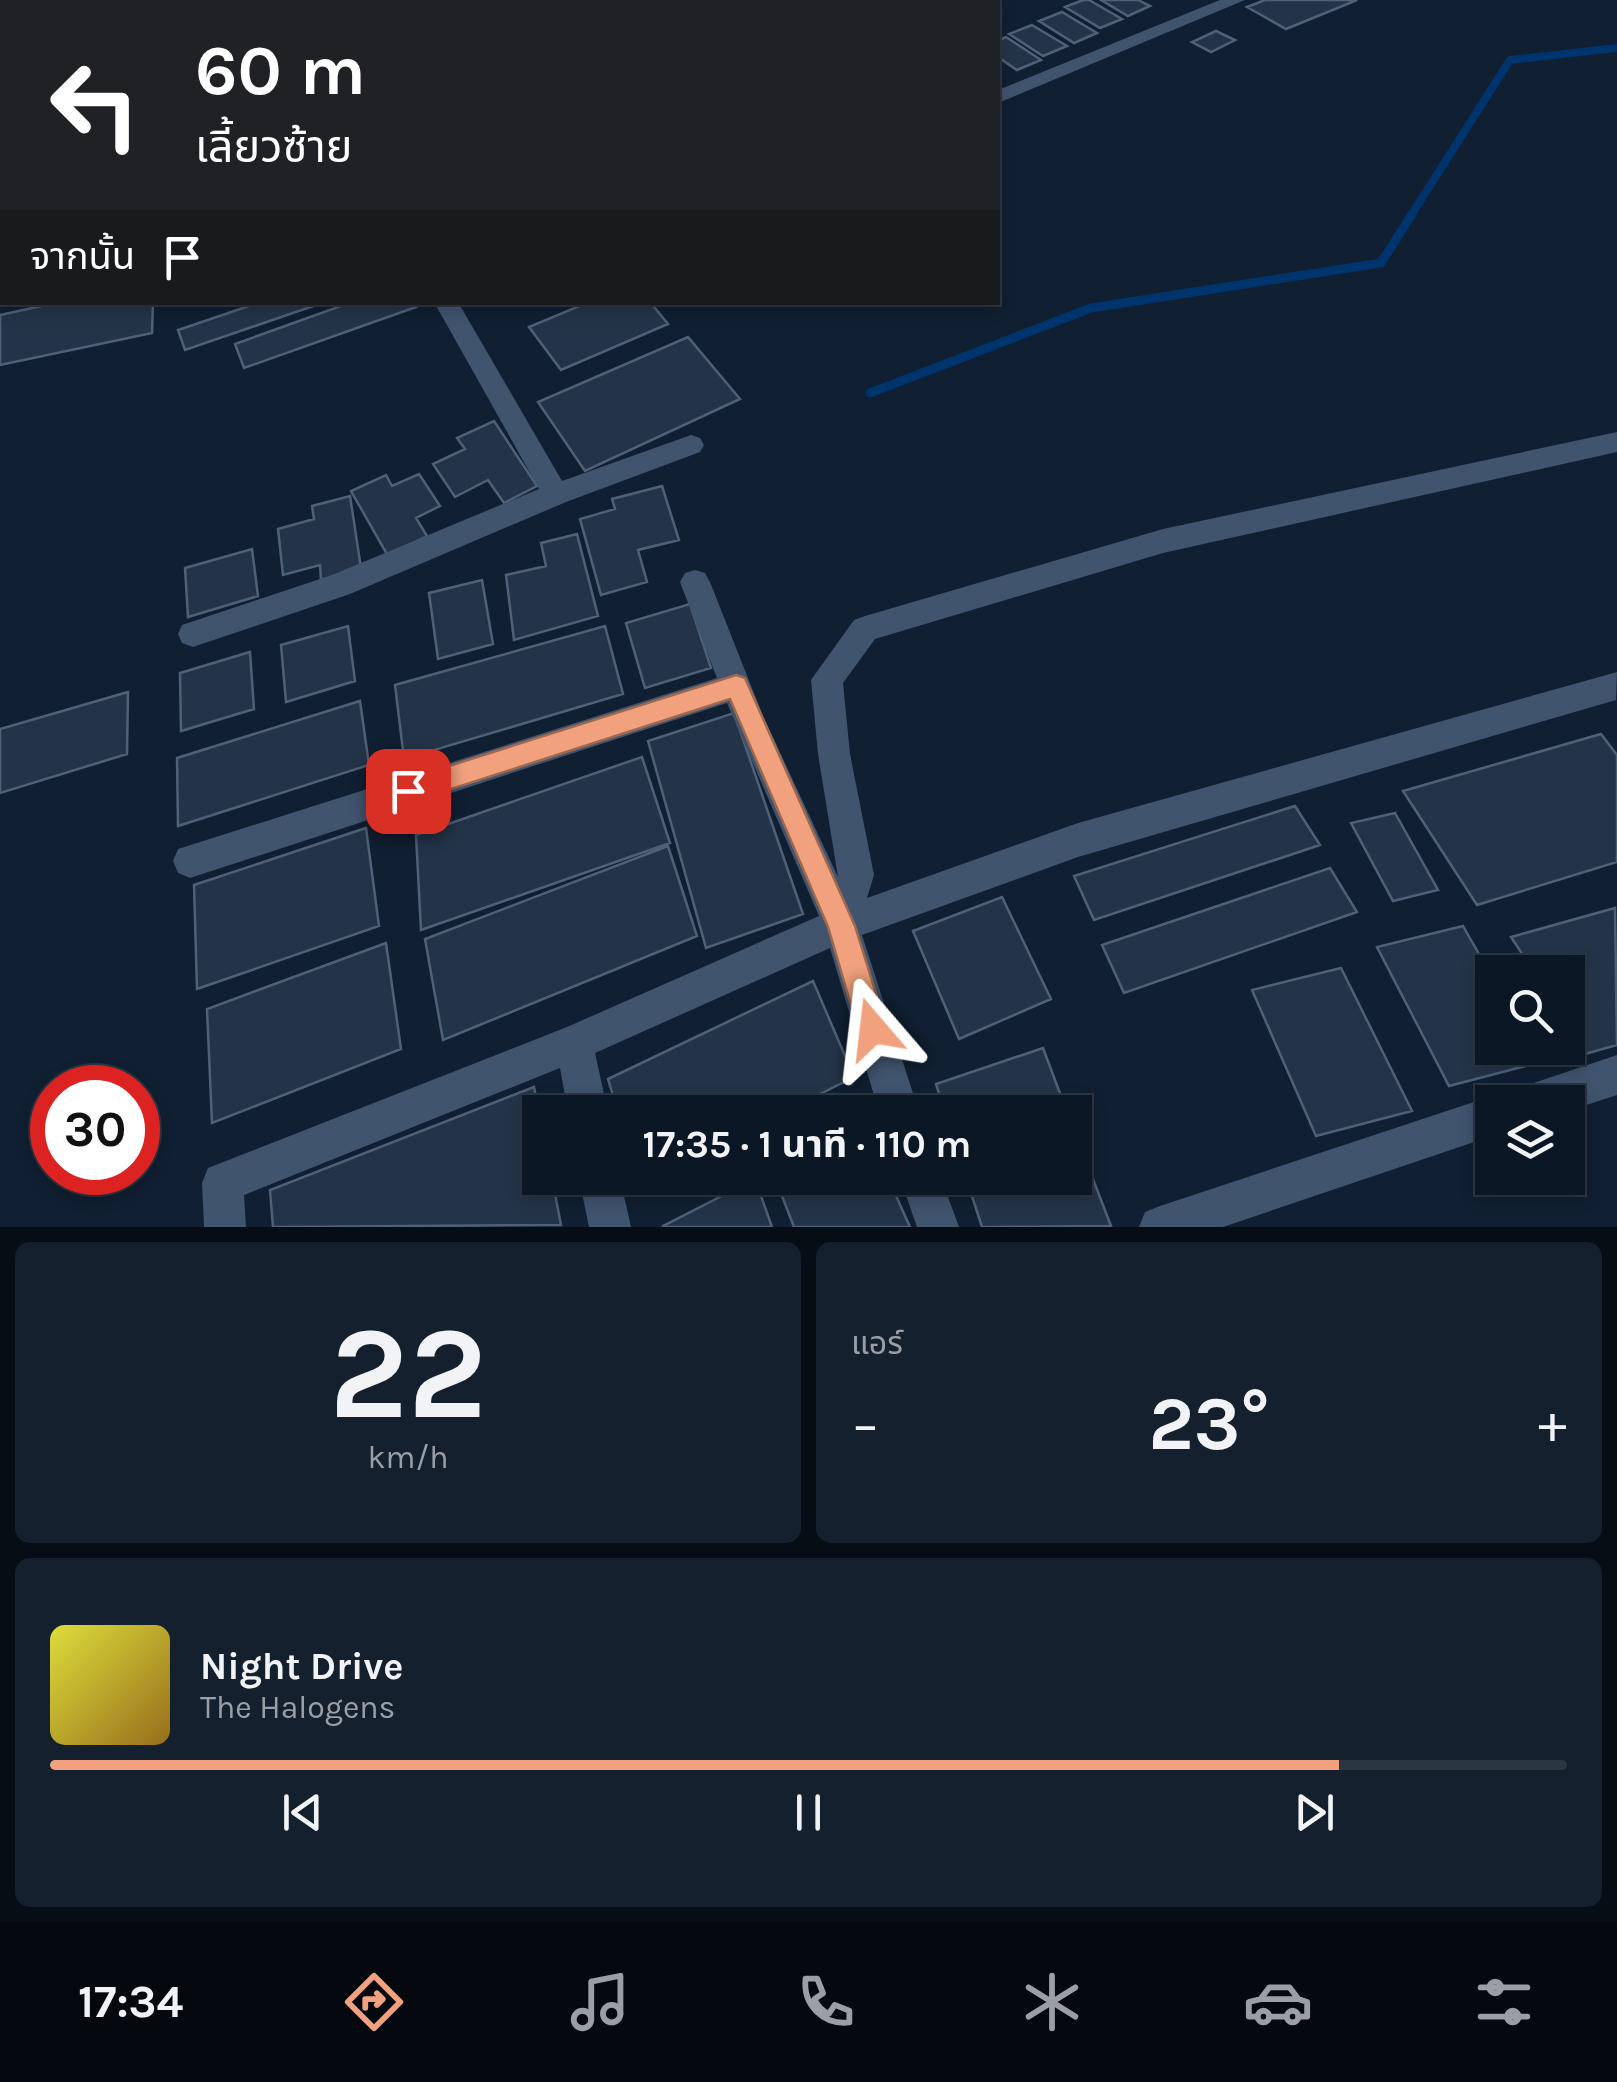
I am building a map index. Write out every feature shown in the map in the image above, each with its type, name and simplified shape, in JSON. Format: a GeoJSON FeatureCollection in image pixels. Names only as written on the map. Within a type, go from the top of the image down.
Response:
{"type":"FeatureCollection","features":[{"type":"Feature","properties":{"kind":"street"},"geometry":{"type":"LineString","coordinates":[[1000,97],[1236,0]]}},
{"type":"Feature","properties":{"kind":"street"},"geometry":{"type":"LineString","coordinates":[[449,308],[556,494]]}},
{"type":"Feature","properties":{"kind":"street"},"geometry":{"type":"LineString","coordinates":[[842,926],[856,876],[834,754],[827,680],[865,630],[1163,541],[1617,442]]}},
{"type":"Feature","properties":{"kind":"street"},"geometry":{"type":"LineString","coordinates":[[194,634],[340,585],[556,494],[691,445]]}},
{"type":"Feature","properties":{"kind":"street"},"geometry":{"type":"LineString","coordinates":[[695,582],[736,686],[842,926],[895,1095]]}},
{"type":"Feature","properties":{"kind":"street"},"geometry":{"type":"LineString","coordinates":[[190,861],[736,686]]}},
{"type":"Feature","properties":{"kind":"street"},"geometry":{"type":"LineString","coordinates":[[225,1227],[223,1183],[574,1043],[842,926],[1078,840],[1616,686]]}},
{"type":"Feature","properties":{"kind":"street"},"geometry":{"type":"LineString","coordinates":[[574,1043],[585,1095]]}},
{"type":"Feature","properties":{"kind":"street"},"geometry":{"type":"LineString","coordinates":[[1584,1085],[1617,1074]]}},
{"type":"Feature","properties":{"kind":"street"},"geometry":{"type":"LineString","coordinates":[[1160,1227],[1475,1122]]}},
{"type":"Feature","properties":{"kind":"street"},"geometry":{"type":"LineString","coordinates":[[603,1195],[610,1227]]}},
{"type":"Feature","properties":{"kind":"street"},"geometry":{"type":"LineString","coordinates":[[927,1195],[938,1227]]}},
{"type":"Feature","properties":{"kind":"building"},"geometry":{"type":"Polygon","coordinates":[[[1083,0],[1122,19],[1100,28],[1065,7],[1083,0]]]}},
{"type":"Feature","properties":{"kind":"building"},"geometry":{"type":"Polygon","coordinates":[[[1101,0],[1138,0],[1150,6],[1128,16],[1101,0]]]}},
{"type":"Feature","properties":{"kind":"building"},"geometry":{"type":"Polygon","coordinates":[[[1265,0],[1357,0],[1286,29],[1247,7],[1265,0]]]}},
{"type":"Feature","properties":{"kind":"building"},"geometry":{"type":"Polygon","coordinates":[[[1062,12],[1097,33],[1074,43],[1039,21],[1062,12]]]}},
{"type":"Feature","properties":{"kind":"building"},"geometry":{"type":"Polygon","coordinates":[[[1032,25],[1067,46],[1043,56],[1009,34],[1032,25]]]}},
{"type":"Feature","properties":{"kind":"building"},"geometry":{"type":"Polygon","coordinates":[[[1216,31],[1235,40],[1211,52],[1192,42],[1216,31]]]}},
{"type":"Feature","properties":{"kind":"building"},"geometry":{"type":"Polygon","coordinates":[[[1006,37],[1041,60],[1017,70],[1000,58],[1000,40],[1006,37]]]}},
{"type":"Feature","properties":{"kind":"building"},"geometry":{"type":"Polygon","coordinates":[[[46,305],[153,305],[152,333],[0,365],[0,315],[46,305]]]}},
{"type":"Feature","properties":{"kind":"building"},"geometry":{"type":"Polygon","coordinates":[[[252,305],[316,305],[185,350],[178,330],[252,305]]]}},
{"type":"Feature","properties":{"kind":"building"},"geometry":{"type":"Polygon","coordinates":[[[344,305],[416,307],[244,368],[235,344],[344,305]]]}},
{"type":"Feature","properties":{"kind":"building"},"geometry":{"type":"Polygon","coordinates":[[[582,305],[652,305],[668,324],[561,370],[529,327],[582,305]]]}},
{"type":"Feature","properties":{"kind":"building"},"geometry":{"type":"Polygon","coordinates":[[[688,337],[740,399],[585,471],[538,402],[688,337]]]}},
{"type":"Feature","properties":{"kind":"building"},"geometry":{"type":"Polygon","coordinates":[[[494,421],[537,486],[504,503],[488,480],[455,497],[433,464],[465,449],[457,438],[494,421]]]}},
{"type":"Feature","properties":{"kind":"building"},"geometry":{"type":"Polygon","coordinates":[[[419,474],[440,506],[416,518],[427,536],[388,556],[351,491],[386,475],[392,486],[419,474]]]}},
{"type":"Feature","properties":{"kind":"building"},"geometry":{"type":"Polygon","coordinates":[[[662,486],[679,540],[638,550],[647,582],[601,595],[580,519],[615,509],[612,499],[662,486]]]}},
{"type":"Feature","properties":{"kind":"building"},"geometry":{"type":"Polygon","coordinates":[[[350,496],[361,568],[321,580],[320,565],[283,575],[278,529],[314,519],[312,506],[350,496]]]}},
{"type":"Feature","properties":{"kind":"building"},"geometry":{"type":"Polygon","coordinates":[[[577,534],[598,616],[514,640],[506,575],[546,566],[541,543],[577,534]]]}},
{"type":"Feature","properties":{"kind":"building"},"geometry":{"type":"Polygon","coordinates":[[[252,549],[258,596],[188,617],[185,568],[252,549]]]}},
{"type":"Feature","properties":{"kind":"building"},"geometry":{"type":"Polygon","coordinates":[[[482,580],[493,644],[438,659],[429,593],[482,580]]]}},
{"type":"Feature","properties":{"kind":"building"},"geometry":{"type":"Polygon","coordinates":[[[690,604],[711,668],[645,688],[626,623],[690,604]]]}},
{"type":"Feature","properties":{"kind":"building"},"geometry":{"type":"Polygon","coordinates":[[[348,626],[355,681],[286,702],[281,645],[348,626]]]}},
{"type":"Feature","properties":{"kind":"building"},"geometry":{"type":"Polygon","coordinates":[[[605,626],[623,694],[404,759],[395,685],[605,626]]]}},
{"type":"Feature","properties":{"kind":"building"},"geometry":{"type":"Polygon","coordinates":[[[250,652],[254,709],[181,731],[180,673],[250,652]]]}},
{"type":"Feature","properties":{"kind":"building"},"geometry":{"type":"Polygon","coordinates":[[[128,692],[127,754],[0,793],[0,729],[128,692]]]}},
{"type":"Feature","properties":{"kind":"building"},"geometry":{"type":"Polygon","coordinates":[[[360,701],[369,765],[178,826],[177,758],[360,701]]]}},
{"type":"Feature","properties":{"kind":"building"},"geometry":{"type":"Polygon","coordinates":[[[734,713],[803,914],[706,948],[648,741],[734,713]]]}},
{"type":"Feature","properties":{"kind":"building"},"geometry":{"type":"Polygon","coordinates":[[[1601,734],[1617,755],[1617,862],[1477,905],[1403,791],[1601,734]]]}},
{"type":"Feature","properties":{"kind":"building"},"geometry":{"type":"Polygon","coordinates":[[[642,757],[670,843],[421,930],[416,835],[642,757]]]}},
{"type":"Feature","properties":{"kind":"building"},"geometry":{"type":"Polygon","coordinates":[[[1295,806],[1320,845],[1094,920],[1074,876],[1295,806]]]}},
{"type":"Feature","properties":{"kind":"building"},"geometry":{"type":"Polygon","coordinates":[[[1395,813],[1438,890],[1393,901],[1351,823],[1395,813]]]}},
{"type":"Feature","properties":{"kind":"building"},"geometry":{"type":"Polygon","coordinates":[[[366,828],[379,926],[197,989],[194,885],[366,828]]]}},
{"type":"Feature","properties":{"kind":"building"},"geometry":{"type":"Polygon","coordinates":[[[668,846],[697,936],[443,1040],[425,939],[668,846]]]}},
{"type":"Feature","properties":{"kind":"building"},"geometry":{"type":"Polygon","coordinates":[[[1330,868],[1357,912],[1124,993],[1102,945],[1330,868]]]}},
{"type":"Feature","properties":{"kind":"building"},"geometry":{"type":"Polygon","coordinates":[[[1002,897],[1051,999],[959,1039],[913,931],[1002,897]]]}},
{"type":"Feature","properties":{"kind":"building"},"geometry":{"type":"Polygon","coordinates":[[[1615,908],[1617,1045],[1585,1054],[1585,955],[1523,955],[1511,937],[1615,908]]]}},
{"type":"Feature","properties":{"kind":"building"},"geometry":{"type":"Polygon","coordinates":[[[1463,926],[1479,955],[1475,955],[1475,1065],[1530,1065],[1449,1086],[1377,947],[1463,926]]]}},
{"type":"Feature","properties":{"kind":"building"},"geometry":{"type":"Polygon","coordinates":[[[386,943],[401,1049],[212,1123],[207,1009],[386,943]]]}},
{"type":"Feature","properties":{"kind":"building"},"geometry":{"type":"Polygon","coordinates":[[[1341,968],[1412,1111],[1316,1136],[1252,990],[1341,968]]]}},
{"type":"Feature","properties":{"kind":"building"},"geometry":{"type":"Polygon","coordinates":[[[813,981],[854,1077],[818,1095],[613,1095],[608,1079],[813,981]]]}},
{"type":"Feature","properties":{"kind":"building"},"geometry":{"type":"Polygon","coordinates":[[[1043,1048],[1061,1095],[940,1095],[936,1084],[1043,1048]]]}},
{"type":"Feature","properties":{"kind":"building"},"geometry":{"type":"Polygon","coordinates":[[[534,1087],[536,1095],[522,1095],[522,1195],[555,1195],[561,1225],[273,1227],[270,1190],[534,1087]]]}},
{"type":"Feature","properties":{"kind":"building"},"geometry":{"type":"Polygon","coordinates":[[[1092,1176],[1111,1226],[982,1227],[972,1195],[1092,1195],[1092,1176]]]}},
{"type":"Feature","properties":{"kind":"building"},"geometry":{"type":"Polygon","coordinates":[[[724,1195],[761,1195],[772,1227],[663,1227],[724,1195]]]}},
{"type":"Feature","properties":{"kind":"building"},"geometry":{"type":"Polygon","coordinates":[[[782,1195],[896,1195],[910,1227],[794,1227],[782,1195]]]}},
{"type":"Feature","properties":{"kind":"waterway"},"geometry":{"type":"LineString","coordinates":[[1410,217],[1510,60],[1617,48]]}},
{"type":"Feature","properties":{"kind":"waterway"},"geometry":{"type":"LineString","coordinates":[[870,393],[1091,308],[1381,263],[1412,214]]}},
{"type":"Feature","properties":{"kind":"route"},"geometry":{"type":"LineString","coordinates":[[408,791],[736,686],[842,926],[873,1029]]}}]}
